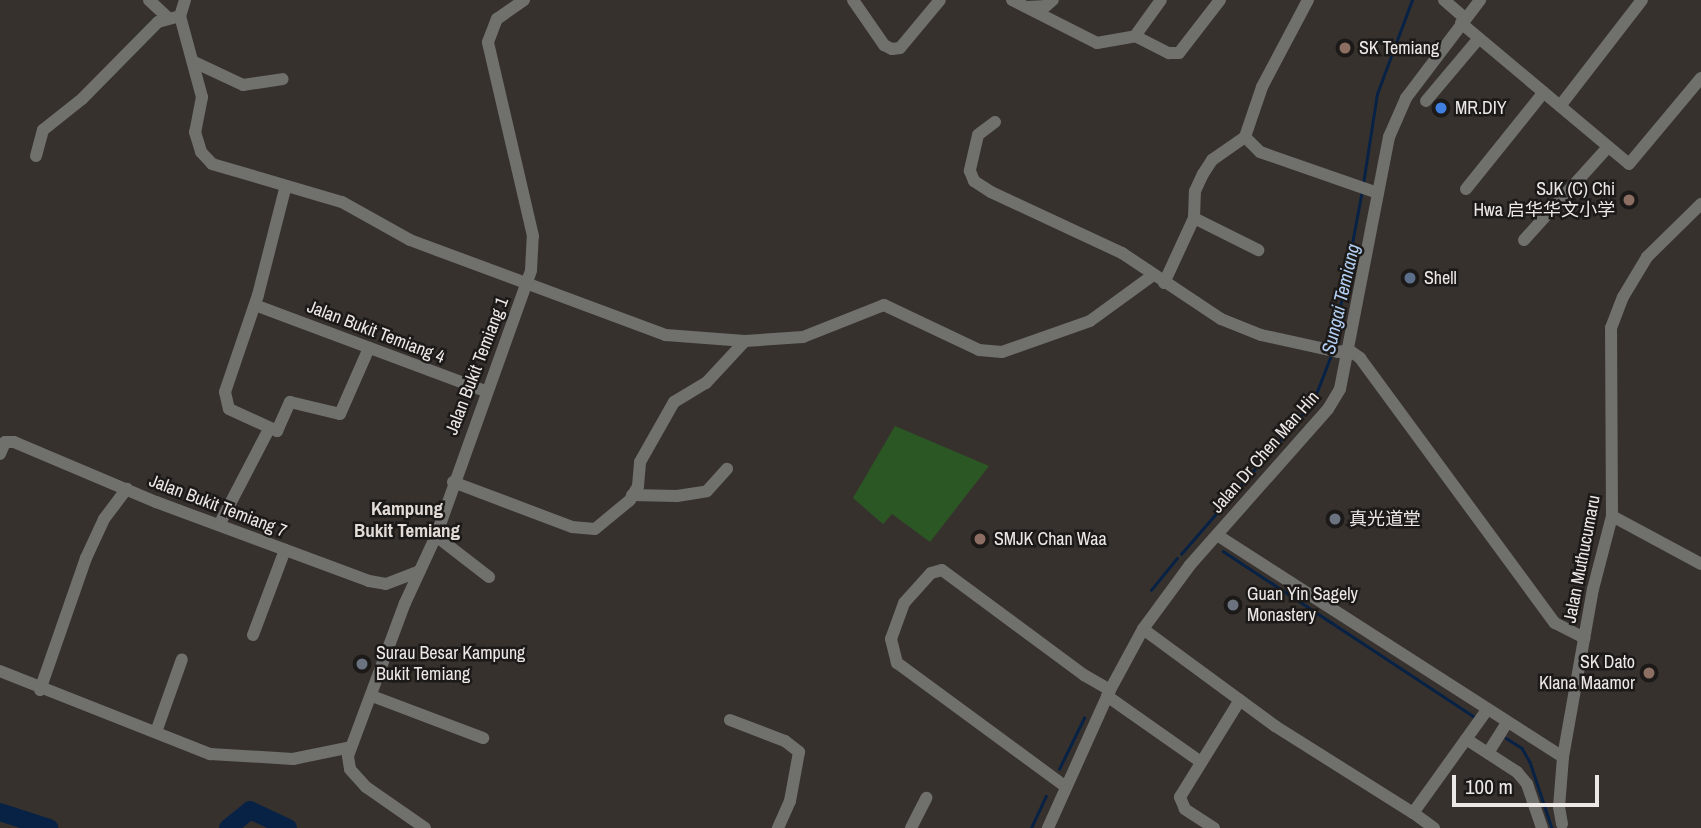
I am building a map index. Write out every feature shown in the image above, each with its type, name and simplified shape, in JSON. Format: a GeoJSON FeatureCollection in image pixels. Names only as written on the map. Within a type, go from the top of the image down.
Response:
{"type":"FeatureCollection","features":[{"type":"Feature","properties":{"kind":"street"},"geometry":{"type":"LineString","coordinates":[[149,0],[174,16],[194,62],[202,97],[195,131],[201,152],[212,164],[285,189],[301,188],[342,202],[410,240],[666,335],[745,341],[803,337],[884,305],[979,350],[1002,352],[1090,321],[1158,279],[1194,218],[1195,191],[1203,174],[1212,160],[1245,137],[1267,75],[1308,0]]}},
{"type":"Feature","properties":{"kind":"street"},"geometry":{"type":"LineString","coordinates":[[36,156],[43,130],[174,16],[185,0]]}},
{"type":"Feature","properties":{"kind":"street","name":"Jalan Bukit Temiang 1"},"geometry":{"type":"LineString","coordinates":[[351,747],[408,596],[436,536],[485,391],[527,282],[533,236],[488,42],[497,19],[524,0]]}},
{"type":"Feature","properties":{"kind":"street"},"geometry":{"type":"LineString","coordinates":[[853,0],[884,45],[892,49],[900,48],[940,0]]}},
{"type":"Feature","properties":{"kind":"street"},"geometry":{"type":"LineString","coordinates":[[1012,0],[1097,43],[1135,36],[1169,53],[1179,53],[1220,0]]}},
{"type":"Feature","properties":{"kind":"street"},"geometry":{"type":"LineString","coordinates":[[1026,7],[1046,6],[1054,0]]}},
{"type":"Feature","properties":{"kind":"street"},"geometry":{"type":"LineString","coordinates":[[1135,36],[1161,0]]}},
{"type":"Feature","properties":{"kind":"street","name":"Jalan Dr Chen Man Hin"},"geometry":{"type":"LineString","coordinates":[[1048,828],[1108,693],[1143,629],[1217,535],[1328,409],[1340,389],[1344,351],[1373,192],[1395,120],[1463,20],[1480,0]]}},
{"type":"Feature","properties":{"kind":"street"},"geometry":{"type":"LineString","coordinates":[[1560,106],[1642,0]]}},
{"type":"Feature","properties":{"kind":"street"},"geometry":{"type":"LineString","coordinates":[[1446,1],[1479,38],[1629,164],[1701,78]]}},
{"type":"Feature","properties":{"kind":"street"},"geometry":{"type":"LineString","coordinates":[[1426,101],[1479,38]]}},
{"type":"Feature","properties":{"kind":"street"},"geometry":{"type":"LineString","coordinates":[[194,62],[243,85],[283,79]]}},
{"type":"Feature","properties":{"kind":"street"},"geometry":{"type":"LineString","coordinates":[[1466,189],[1544,92]]}},
{"type":"Feature","properties":{"kind":"street"},"geometry":{"type":"LineString","coordinates":[[995,122],[978,135],[971,153],[974,181],[1093,238],[1221,319],[1261,335],[1344,351],[1360,358],[1555,623],[1584,638]]}},
{"type":"Feature","properties":{"kind":"street"},"geometry":{"type":"LineString","coordinates":[[1245,137],[1260,152],[1355,188],[1373,192]]}},
{"type":"Feature","properties":{"kind":"street"},"geometry":{"type":"LineString","coordinates":[[1524,240],[1608,147]]}},
{"type":"Feature","properties":{"kind":"street"},"geometry":{"type":"LineString","coordinates":[[285,189],[226,400],[229,409],[270,429],[279,430],[290,402],[340,414],[369,348]]}},
{"type":"Feature","properties":{"kind":"street","name":"Jalan Muthucumaru"},"geometry":{"type":"LineString","coordinates":[[1562,824],[1559,807],[1563,757],[1584,638],[1612,516],[1611,328],[1647,257],[1701,204]]}},
{"type":"Feature","properties":{"kind":"street"},"geometry":{"type":"LineString","coordinates":[[1194,218],[1258,250]]}},
{"type":"Feature","properties":{"kind":"street","name":"Jalan Bukit Temiang 4"},"geometry":{"type":"LineString","coordinates":[[254,305],[485,391]]}},
{"type":"Feature","properties":{"kind":"street"},"geometry":{"type":"LineString","coordinates":[[453,482],[585,530],[608,522],[638,486],[640,462],[674,401],[706,383],[745,341]]}},
{"type":"Feature","properties":{"kind":"street"},"geometry":{"type":"LineString","coordinates":[[219,525],[270,429]]}},
{"type":"Feature","properties":{"kind":"street","name":"Jalan Bukit Temiang 7"},"geometry":{"type":"LineString","coordinates":[[3,448],[127,489],[285,551],[386,584],[408,596]]}},
{"type":"Feature","properties":{"kind":"street"},"geometry":{"type":"LineString","coordinates":[[632,495],[665,497],[706,491],[727,470]]}},
{"type":"Feature","properties":{"kind":"street"},"geometry":{"type":"LineString","coordinates":[[40,690],[86,558],[104,519],[127,489]]}},
{"type":"Feature","properties":{"kind":"street"},"geometry":{"type":"LineString","coordinates":[[1612,516],[1701,564]]}},
{"type":"Feature","properties":{"kind":"street"},"geometry":{"type":"LineString","coordinates":[[1217,535],[1506,724],[1563,757]]}},
{"type":"Feature","properties":{"kind":"street"},"geometry":{"type":"LineString","coordinates":[[436,536],[489,577]]}},
{"type":"Feature","properties":{"kind":"street"},"geometry":{"type":"LineString","coordinates":[[253,635],[285,551]]}},
{"type":"Feature","properties":{"kind":"street"},"geometry":{"type":"LineString","coordinates":[[1066,787],[897,663],[891,639],[904,603],[931,573],[942,569],[1201,762]]}},
{"type":"Feature","properties":{"kind":"street"},"geometry":{"type":"LineString","coordinates":[[386,584],[421,571]]}},
{"type":"Feature","properties":{"kind":"street"},"geometry":{"type":"LineString","coordinates":[[1143,629],[1240,701],[1434,828]]}},
{"type":"Feature","properties":{"kind":"street"},"geometry":{"type":"LineString","coordinates":[[156,732],[182,659]]}},
{"type":"Feature","properties":{"kind":"street"},"geometry":{"type":"LineString","coordinates":[[0,671],[40,690],[210,754],[255,760],[293,759],[351,747]]}},
{"type":"Feature","properties":{"kind":"street"},"geometry":{"type":"LineString","coordinates":[[372,696],[483,738]]}},
{"type":"Feature","properties":{"kind":"street"},"geometry":{"type":"LineString","coordinates":[[1214,828],[1180,802],[1201,762],[1240,701]]}},
{"type":"Feature","properties":{"kind":"street"},"geometry":{"type":"LineString","coordinates":[[1413,813],[1487,710]]}},
{"type":"Feature","properties":{"kind":"street"},"geometry":{"type":"LineString","coordinates":[[730,720],[785,741],[800,755],[787,814],[778,828]]}},
{"type":"Feature","properties":{"kind":"street"},"geometry":{"type":"LineString","coordinates":[[1488,752],[1506,724]]}},
{"type":"Feature","properties":{"kind":"street"},"geometry":{"type":"LineString","coordinates":[[1466,739],[1488,752],[1527,784],[1542,828]]}},
{"type":"Feature","properties":{"kind":"street"},"geometry":{"type":"LineString","coordinates":[[351,747],[348,756],[355,776],[425,828]]}},
{"type":"Feature","properties":{"kind":"street"},"geometry":{"type":"LineString","coordinates":[[911,828],[926,798]]}},
{"type":"Feature","properties":{"kind":"green space"},"geometry":{"type":"Polygon","coordinates":[[[895,426],[989,466],[930,542],[892,514],[883,524],[853,498],[895,426]]]}},
{"type":"Feature","properties":{"kind":"waterway","name":"Sungai Temiang"},"geometry":{"type":"LineString","coordinates":[[1363,184],[1377,94],[1412,0]]}},
{"type":"Feature","properties":{"kind":"waterway","name":"Sungai Temiang"},"geometry":{"type":"LineString","coordinates":[[1333,345],[1362,190]]}},
{"type":"Feature","properties":{"kind":"waterway","name":"Sungai Temiang"},"geometry":{"type":"LineString","coordinates":[[1181,554],[1313,402],[1331,355]]}},
{"type":"Feature","properties":{"kind":"waterway"},"geometry":{"type":"LineString","coordinates":[[1223,551],[1475,717]]}},
{"type":"Feature","properties":{"kind":"waterway","name":"Sungai Temiang"},"geometry":{"type":"LineString","coordinates":[[1151,590],[1177,558]]}},
{"type":"Feature","properties":{"kind":"waterway","name":"Sungai Temiang"},"geometry":{"type":"LineString","coordinates":[[1059,769],[1084,718]]}},
{"type":"Feature","properties":{"kind":"waterway"},"geometry":{"type":"LineString","coordinates":[[1506,738],[1522,748],[1530,762],[1552,828]]}},
{"type":"Feature","properties":{"kind":"waterway","name":"Sungai Temiang"},"geometry":{"type":"LineString","coordinates":[[1031,828],[1046,796]]}},
{"type":"Feature","properties":{"kind":"waterway"},"geometry":{"type":"LineString","coordinates":[[228,828],[250,810],[288,828]]}},
{"type":"Feature","properties":{"kind":"waterway"},"geometry":{"type":"LineString","coordinates":[[0,812],[49,828]]}},
{"type":"Feature","properties":{"kind":"place","name":"SK Temiang"},"geometry":{"type":"Point","coordinates":[1345,48]}},
{"type":"Feature","properties":{"kind":"place","name":"MR.DIY"},"geometry":{"type":"Point","coordinates":[1441,108]}},
{"type":"Feature","properties":{"kind":"place","name":"SJK (C) Chi Hwa 启华华文小学"},"geometry":{"type":"Point","coordinates":[1629,200]}},
{"type":"Feature","properties":{"kind":"place","name":"Shell"},"geometry":{"type":"Point","coordinates":[1410,278]}},
{"type":"Feature","properties":{"kind":"place","name":"真光道堂"},"geometry":{"type":"Point","coordinates":[1335,519]}},
{"type":"Feature","properties":{"kind":"place","name":"SMJK Chan Waa"},"geometry":{"type":"Point","coordinates":[980,539]}},
{"type":"Feature","properties":{"kind":"place","name":"Guan Yin Sagely Monastery"},"geometry":{"type":"Point","coordinates":[1233,605]}},
{"type":"Feature","properties":{"kind":"place","name":"Surau Besar Kampung Bukit Temiang"},"geometry":{"type":"Point","coordinates":[362,664]}},
{"type":"Feature","properties":{"kind":"place","name":"SK Dato Klana Maamor"},"geometry":{"type":"Point","coordinates":[1649,673]}},
{"type":"Feature","properties":{"kind":"district","name":"Kampung Bukit Temiang"},"geometry":{"type":"Point","coordinates":[407,520]}}]}
